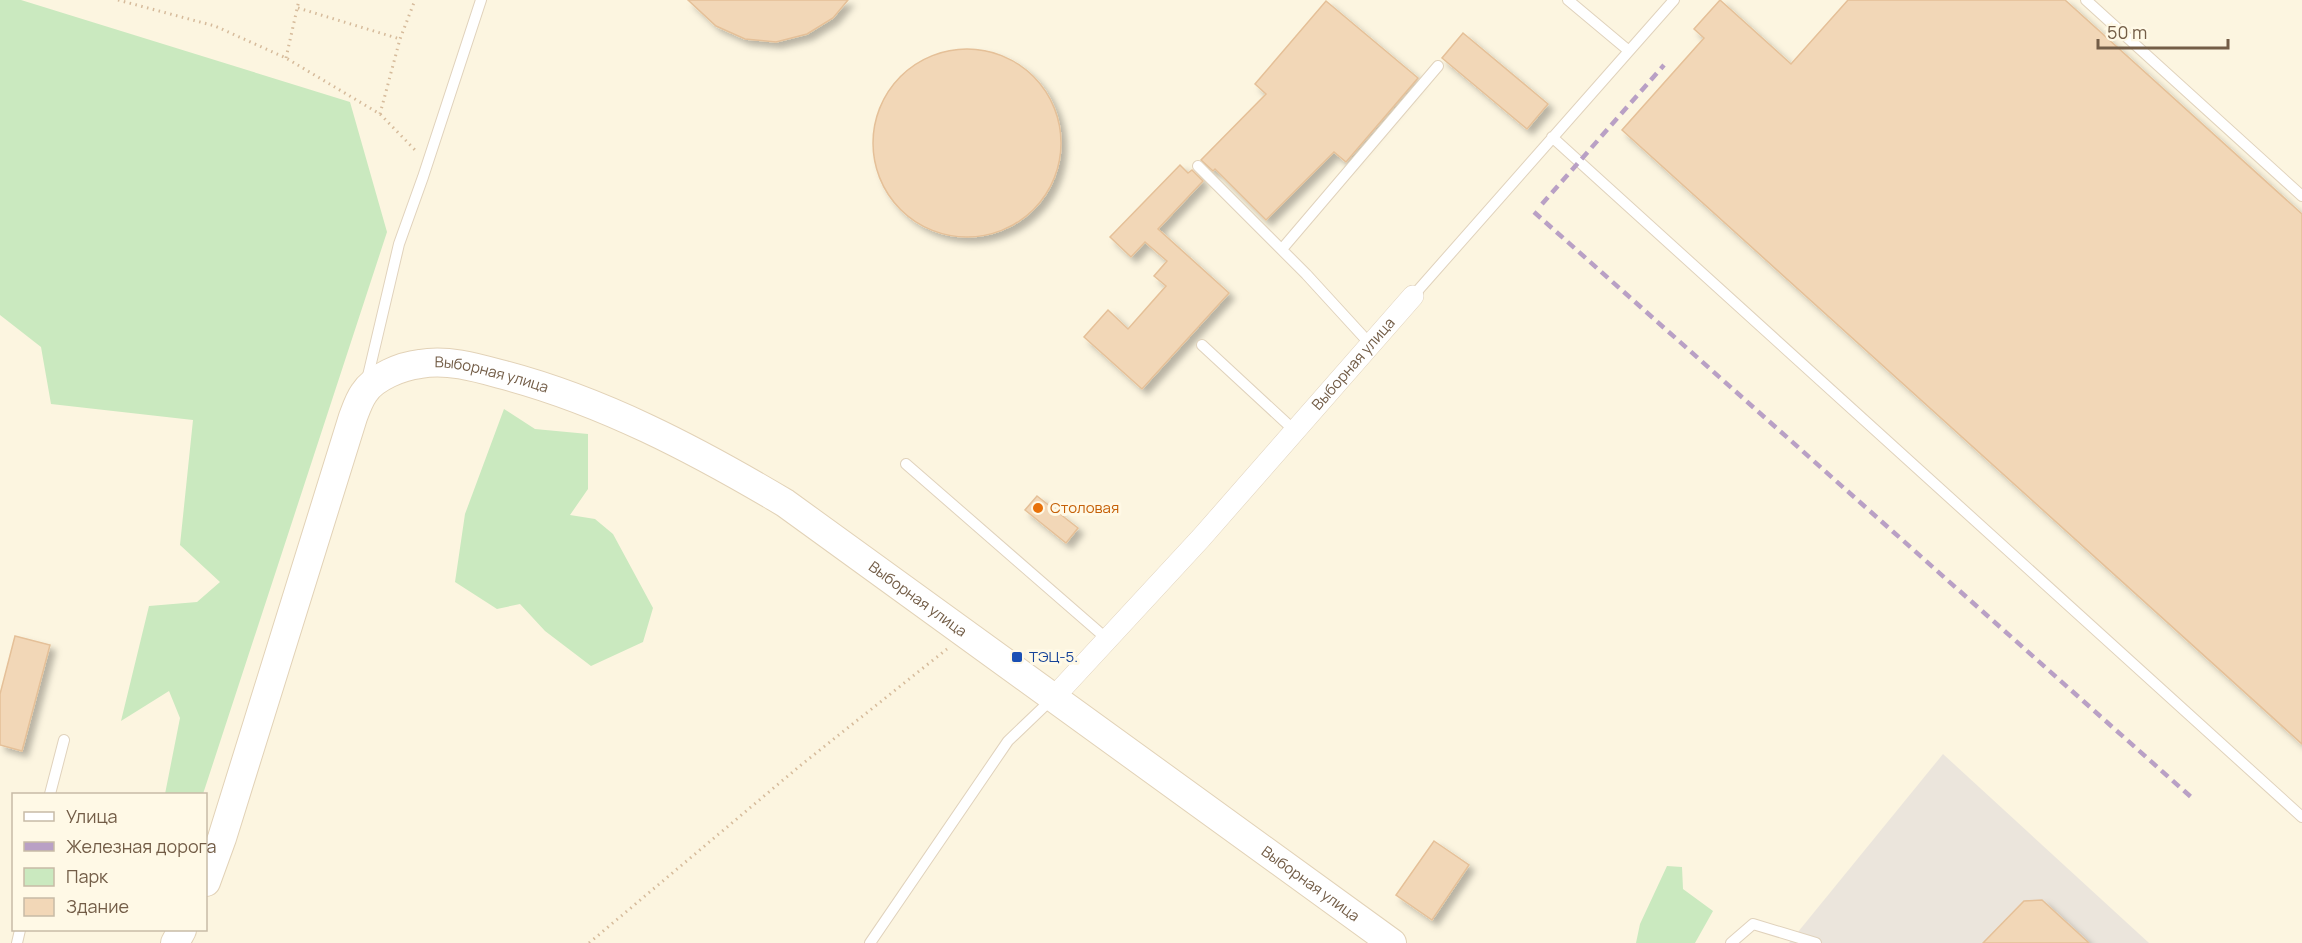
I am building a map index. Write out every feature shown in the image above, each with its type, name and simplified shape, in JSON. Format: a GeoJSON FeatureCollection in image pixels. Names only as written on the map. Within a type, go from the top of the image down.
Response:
{"type":"FeatureCollection","features":[{"type":"Feature","properties":{"kind":"main road","name":"Выборная улица"},"geometry":{"type":"LineString","coordinates":[[365,392],[374,383],[400,368],[421,363],[464,365],[529,381],[590,402],[722,465],[785,503],[1392,943]]}},
{"type":"Feature","properties":{"kind":"main road"},"geometry":{"type":"LineString","coordinates":[[207,876],[222,838],[349,429],[365,392]]}},
{"type":"Feature","properties":{"kind":"street","name":"Выборная улица"},"geometry":{"type":"LineString","coordinates":[[1054,697],[1201,538],[1413,296]]}},
{"type":"Feature","properties":{"kind":"lane"},"geometry":{"type":"LineString","coordinates":[[365,392],[399,244],[481,0]]}},
{"type":"Feature","properties":{"kind":"lane"},"geometry":{"type":"LineString","coordinates":[[1568,0],[1629,51]]}},
{"type":"Feature","properties":{"kind":"lane"},"geometry":{"type":"LineString","coordinates":[[1413,296],[1674,0]]}},
{"type":"Feature","properties":{"kind":"lane"},"geometry":{"type":"LineString","coordinates":[[2086,0],[2302,196]]}},
{"type":"Feature","properties":{"kind":"lane"},"geometry":{"type":"LineString","coordinates":[[1282,249],[1438,66]]}},
{"type":"Feature","properties":{"kind":"lane"},"geometry":{"type":"LineString","coordinates":[[1552,137],[2302,817]]}},
{"type":"Feature","properties":{"kind":"lane"},"geometry":{"type":"LineString","coordinates":[[1198,166],[1282,249],[1371,345]]}},
{"type":"Feature","properties":{"kind":"lane"},"geometry":{"type":"LineString","coordinates":[[1202,345],[1295,431]]}},
{"type":"Feature","properties":{"kind":"lane"},"geometry":{"type":"LineString","coordinates":[[906,464],[1107,639]]}},
{"type":"Feature","properties":{"kind":"lane"},"geometry":{"type":"LineString","coordinates":[[870,943],[1008,741],[1054,697]]}},
{"type":"Feature","properties":{"kind":"lane"},"geometry":{"type":"LineString","coordinates":[[51,793],[64,740]]}},
{"type":"Feature","properties":{"kind":"lane"},"geometry":{"type":"LineString","coordinates":[[1731,943],[1753,924],[1816,943]]}},
{"type":"Feature","properties":{"kind":"path"},"geometry":{"type":"LineString","coordinates":[[118,0],[215,26],[286,58],[380,114],[428,163]]}},
{"type":"Feature","properties":{"kind":"path"},"geometry":{"type":"LineString","coordinates":[[286,58],[299,0]]}},
{"type":"Feature","properties":{"kind":"path"},"geometry":{"type":"LineString","coordinates":[[380,114],[400,39],[415,0]]}},
{"type":"Feature","properties":{"kind":"path"},"geometry":{"type":"LineString","coordinates":[[297,8],[400,39]]}},
{"type":"Feature","properties":{"kind":"path"},"geometry":{"type":"LineString","coordinates":[[589,943],[801,765],[967,634]]}},
{"type":"Feature","properties":{"kind":"shaded area"},"geometry":{"type":"Polygon","coordinates":[[[1943,754],[2149,943],[1789,943],[1943,754]]]}},
{"type":"Feature","properties":{"kind":"green space"},"geometry":{"type":"Polygon","coordinates":[[[0,0],[21,0],[350,102],[387,232],[203,793],[165,793],[180,718],[169,691],[121,721],[149,606],[197,602],[220,582],[180,545],[193,420],[51,404],[41,347],[0,315],[0,0]]]}},
{"type":"Feature","properties":{"kind":"green space"},"geometry":{"type":"Polygon","coordinates":[[[504,409],[535,429],[588,434],[588,489],[570,515],[595,519],[613,534],[653,608],[643,642],[591,666],[545,631],[520,604],[497,609],[455,582],[465,514],[504,409]]]}},
{"type":"Feature","properties":{"kind":"green space"},"geometry":{"type":"Polygon","coordinates":[[[1667,866],[1682,867],[1683,889],[1713,911],[1695,943],[1636,943],[1640,924],[1667,866]]]}},
{"type":"Feature","properties":{"kind":"building"},"geometry":{"type":"Polygon","coordinates":[[[688,0],[848,0],[833,18],[807,34],[776,42],[745,39],[716,26],[688,0]]]}},
{"type":"Feature","properties":{"kind":"building"},"geometry":{"type":"Polygon","coordinates":[[[1720,0],[1791,64],[1848,0],[2065,0],[2302,214],[2302,744],[1622,130],[1704,38],[1694,29],[1720,0]]]}},
{"type":"Feature","properties":{"kind":"building"},"geometry":{"type":"Polygon","coordinates":[[[1326,1],[1418,78],[1346,162],[1334,152],[1266,220],[1215,169],[1213,171],[1201,160],[1266,94],[1255,84],[1326,1]]]}},
{"type":"Feature","properties":{"kind":"building"},"geometry":{"type":"Polygon","coordinates":[[[1463,33],[1548,104],[1527,129],[1442,58],[1463,33]]]}},
{"type":"Feature","properties":{"kind":"building"},"geometry":{"type":"Polygon","coordinates":[[[967,49],[1003,56],[1019,65],[1033,77],[1045,91],[1054,107],[1061,143],[1054,179],[1045,195],[1033,209],[1019,221],[1003,230],[967,237],[931,230],[915,221],[901,209],[889,195],[880,179],[873,143],[880,107],[889,91],[901,77],[915,65],[931,56],[967,49]]]}},
{"type":"Feature","properties":{"kind":"building"},"geometry":{"type":"Polygon","coordinates":[[[1180,165],[1188,173],[1192,170],[1203,181],[1158,229],[1229,293],[1142,389],[1084,337],[1108,310],[1128,329],[1166,286],[1154,276],[1167,261],[1145,242],[1131,257],[1110,237],[1180,165]]]}},
{"type":"Feature","properties":{"kind":"building"},"geometry":{"type":"Polygon","coordinates":[[[1037,496],[1078,528],[1066,543],[1025,510],[1037,496]]]}},
{"type":"Feature","properties":{"kind":"building"},"geometry":{"type":"Polygon","coordinates":[[[15,636],[50,645],[22,751],[0,745],[0,694],[15,636]]]}},
{"type":"Feature","properties":{"kind":"building"},"geometry":{"type":"Polygon","coordinates":[[[1434,841],[1469,865],[1432,920],[1396,895],[1434,841]]]}},
{"type":"Feature","properties":{"kind":"building"},"geometry":{"type":"Polygon","coordinates":[[[2042,900],[2089,943],[1983,943],[2024,901],[2042,900]]]}},
{"type":"Feature","properties":{"kind":"railway"},"geometry":{"type":"LineString","coordinates":[[1542,204],[1664,65]]}},
{"type":"Feature","properties":{"kind":"railway"},"geometry":{"type":"LineString","coordinates":[[1534,212],[2191,797]]}},
{"type":"Feature","properties":{"kind":"place","name":"Столовая"},"geometry":{"type":"Point","coordinates":[1038,508]}},
{"type":"Feature","properties":{"kind":"place","name":"ТЭЦ-5."},"geometry":{"type":"Point","coordinates":[1017,657]}}]}
